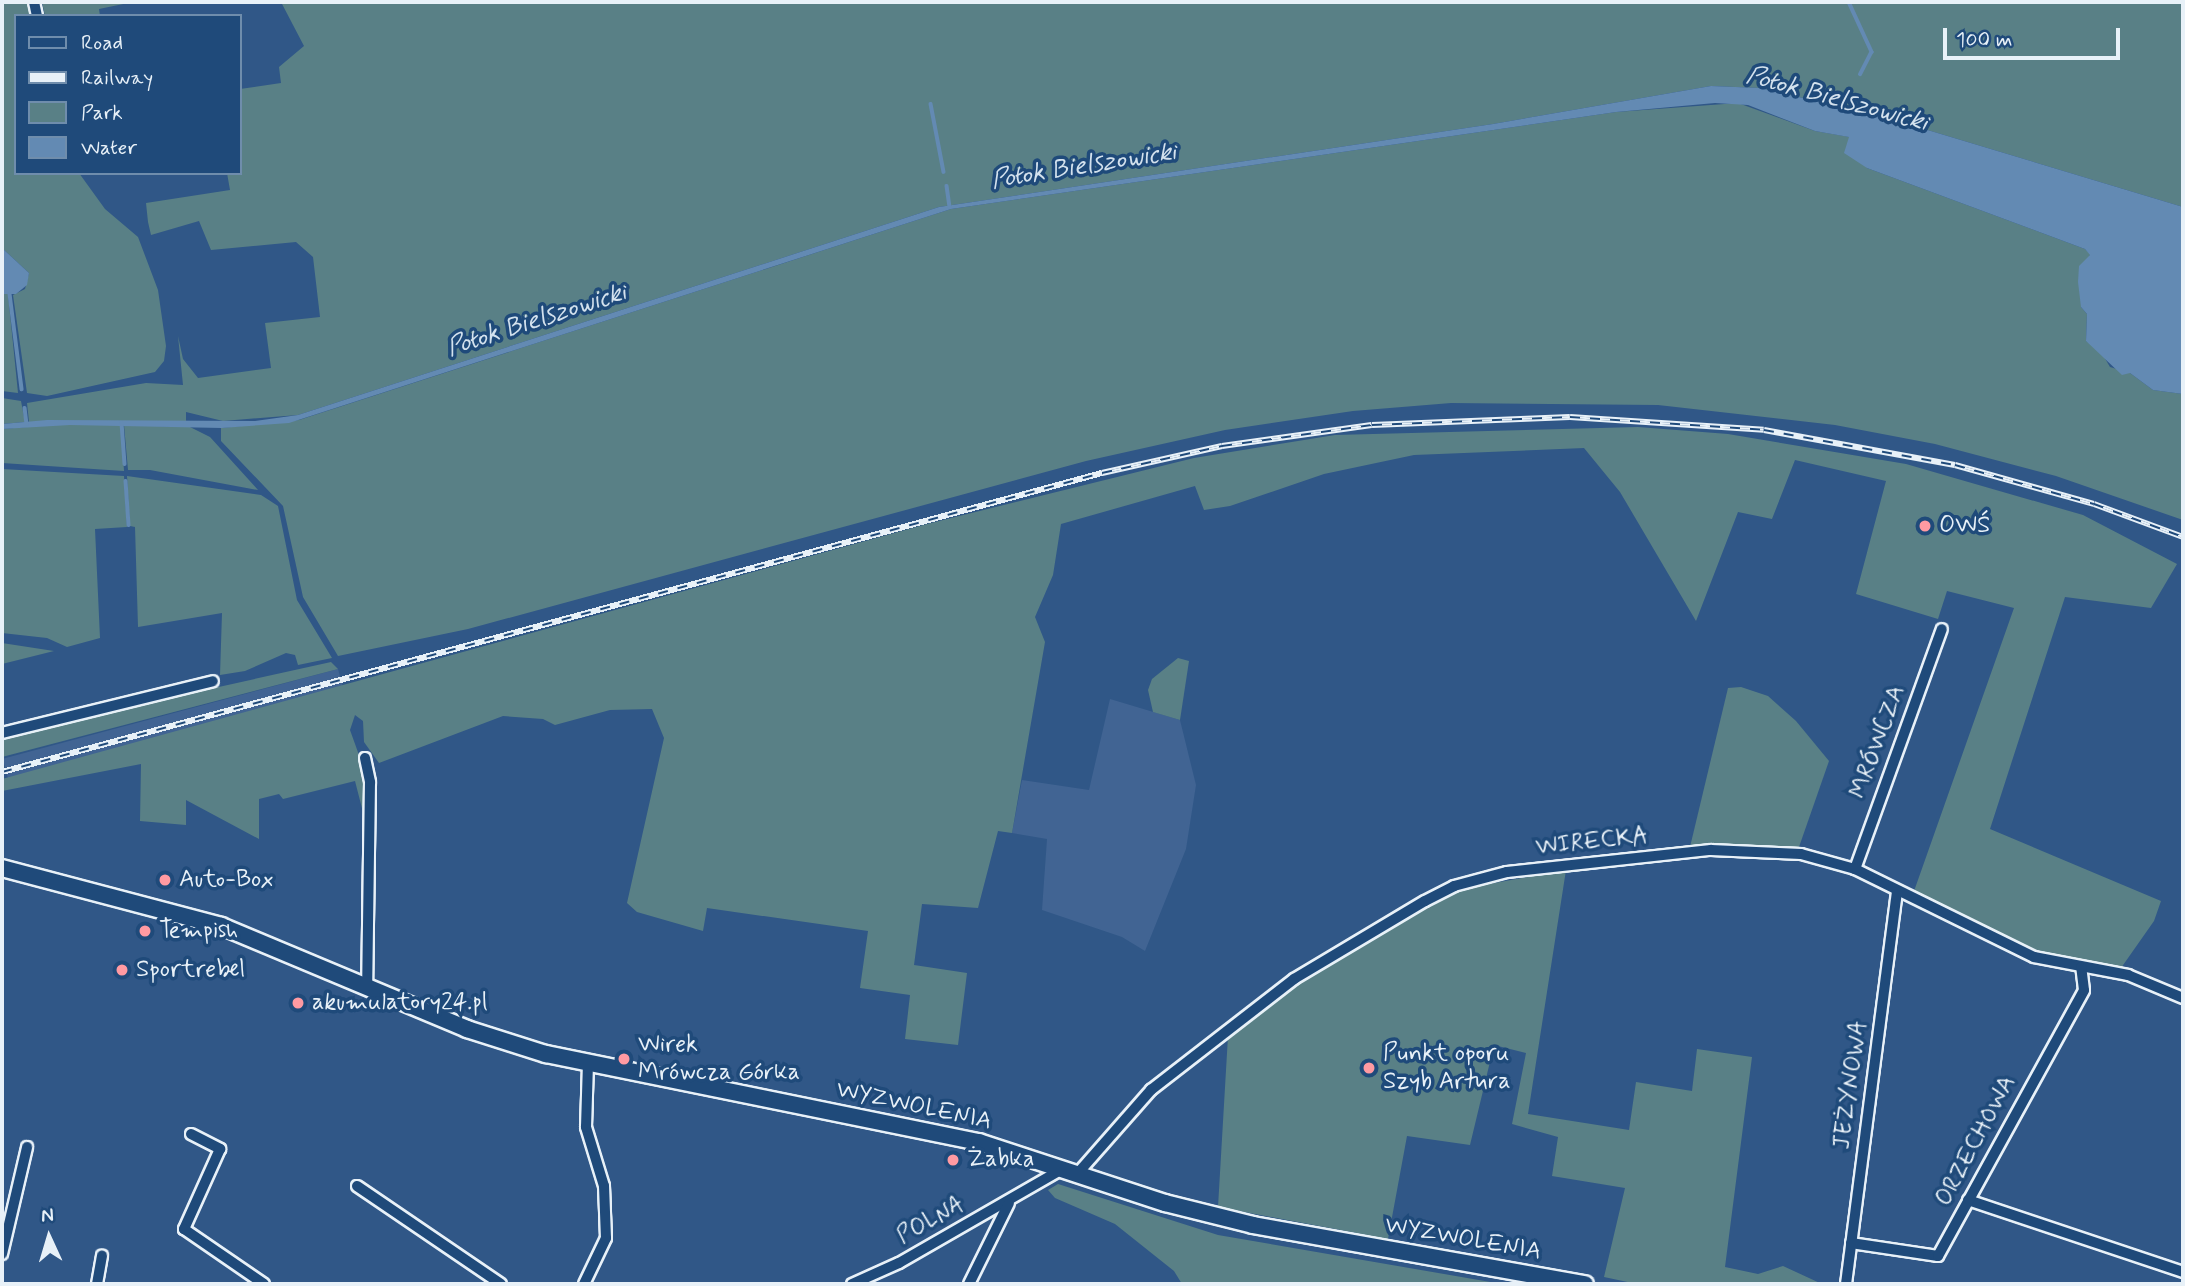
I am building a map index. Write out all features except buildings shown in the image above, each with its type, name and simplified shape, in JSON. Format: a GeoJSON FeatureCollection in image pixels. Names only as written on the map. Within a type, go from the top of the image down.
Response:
{"type":"FeatureCollection","features":[{"type":"Feature","properties":{"kind":"street","name":"MRÓWCZA"},"geometry":{"type":"LineString","coordinates":[[1855,869],[1942,629]]}},
{"type":"Feature","properties":{"kind":"street"},"geometry":{"type":"LineString","coordinates":[[2,733],[213,681]]}},
{"type":"Feature","properties":{"kind":"street"},"geometry":{"type":"LineString","coordinates":[[365,758],[370,782],[367,985]]}},
{"type":"Feature","properties":{"kind":"street","name":"WIRECKA"},"geometry":{"type":"LineString","coordinates":[[1071,1171],[1151,1090],[1261,1003],[1388,920],[1454,886],[1530,869],[1711,850],[1801,854],[1855,869],[1897,892],[2034,957],[2128,975],[2183,998]]}},
{"type":"Feature","properties":{"kind":"street","name":"WYZWOLENIA"},"geometry":{"type":"LineString","coordinates":[[2,868],[221,926],[488,1038],[589,1063],[926,1130],[1071,1171],[1165,1203],[1253,1225],[1585,1284]]}},
{"type":"Feature","properties":{"kind":"street","name":"JEŻYNOWA"},"geometry":{"type":"LineString","coordinates":[[1846,1284],[1897,892]]}},
{"type":"Feature","properties":{"kind":"street","name":"ORZECHOWA"},"geometry":{"type":"LineString","coordinates":[[1851,1243],[1938,1256],[2084,990],[2081,967]]}},
{"type":"Feature","properties":{"kind":"street"},"geometry":{"type":"LineString","coordinates":[[584,1284],[606,1238],[604,1186],[586,1127],[589,1063]]}},
{"type":"Feature","properties":{"kind":"street"},"geometry":{"type":"LineString","coordinates":[[191,1134],[220,1149],[184,1229],[264,1284]]}},
{"type":"Feature","properties":{"kind":"street"},"geometry":{"type":"LineString","coordinates":[[2,1254],[27,1147]]}},
{"type":"Feature","properties":{"kind":"street","name":"POLNA"},"geometry":{"type":"LineString","coordinates":[[852,1284],[1071,1171]]}},
{"type":"Feature","properties":{"kind":"street"},"geometry":{"type":"LineString","coordinates":[[357,1186],[501,1284]]}},
{"type":"Feature","properties":{"kind":"street"},"geometry":{"type":"LineString","coordinates":[[1968,1200],[2183,1272]]}},
{"type":"Feature","properties":{"kind":"street"},"geometry":{"type":"LineString","coordinates":[[969,1284],[1009,1203]]}},
{"type":"Feature","properties":{"kind":"street"},"geometry":{"type":"LineString","coordinates":[[97,1284],[102,1255]]}},
{"type":"Feature","properties":{"kind":"shaded area"},"geometry":{"type":"Polygon","coordinates":[[[338,669],[343,688],[8,778],[3,759],[338,669]]]}},
{"type":"Feature","properties":{"kind":"shaded area"},"geometry":{"type":"Polygon","coordinates":[[[1110,699],[1180,720],[1196,785],[1186,849],[1145,951],[1122,937],[1042,910],[1047,839],[1012,833],[1022,780],[1089,790],[1110,699]]]}},
{"type":"Feature","properties":{"kind":"green space"},"geometry":{"type":"Polygon","coordinates":[[[2,2],[28,2],[31,14],[14,14],[14,175],[80,175],[105,209],[138,237],[158,290],[166,346],[164,361],[155,372],[47,396],[27,393],[13,295],[25,289],[29,273],[2,248],[2,2]]]}},
{"type":"Feature","properties":{"kind":"green space"},"geometry":{"type":"Polygon","coordinates":[[[42,2],[133,2],[99,9],[100,14],[45,14],[42,2]]]}},
{"type":"Feature","properties":{"kind":"green space"},"geometry":{"type":"Polygon","coordinates":[[[281,2],[2183,2],[2183,207],[1881,116],[1760,88],[1711,86],[1493,124],[939,207],[298,415],[223,421],[186,412],[186,421],[29,422],[27,403],[146,383],[183,385],[178,336],[183,359],[198,378],[271,368],[265,323],[320,317],[313,257],[296,242],[211,250],[199,221],[151,235],[146,203],[230,190],[227,175],[242,175],[242,89],[281,83],[279,67],[304,46],[281,2]]]}},
{"type":"Feature","properties":{"kind":"green space"},"geometry":{"type":"Polygon","coordinates":[[[1738,103],[1815,131],[1850,137],[1867,168],[2085,249],[2090,254],[2081,307],[2087,314],[2086,341],[2100,350],[2110,367],[2130,373],[2153,390],[2183,394],[2183,520],[2056,476],[1935,444],[1835,425],[1658,405],[1451,403],[1353,411],[1225,430],[1086,461],[468,629],[338,656],[303,597],[283,506],[221,441],[221,428],[299,420],[951,209],[1616,112],[1738,103]]]}},
{"type":"Feature","properties":{"kind":"green space"},"geometry":{"type":"Polygon","coordinates":[[[2,294],[8,294],[18,393],[2,391],[2,294]]]}},
{"type":"Feature","properties":{"kind":"green space"},"geometry":{"type":"Polygon","coordinates":[[[2,398],[21,401],[25,422],[2,424],[2,398]]]}},
{"type":"Feature","properties":{"kind":"green space"},"geometry":{"type":"Polygon","coordinates":[[[51,425],[121,425],[124,471],[2,463],[2,429],[51,425]]]}},
{"type":"Feature","properties":{"kind":"green space"},"geometry":{"type":"Polygon","coordinates":[[[124,425],[190,427],[210,437],[258,490],[150,470],[128,470],[124,425]]]}},
{"type":"Feature","properties":{"kind":"green space"},"geometry":{"type":"Polygon","coordinates":[[[1638,427],[1728,434],[1906,464],[2083,515],[2177,564],[2151,608],[2065,597],[1990,829],[2161,901],[2154,921],[2121,968],[2046,955],[1913,894],[2014,608],[1947,591],[1938,619],[1856,594],[1886,481],[1795,460],[1772,519],[1738,512],[1696,621],[1620,492],[1584,448],[1414,455],[1324,474],[1230,506],[1204,510],[1195,486],[1061,524],[1053,575],[1035,617],[1045,642],[1012,833],[998,831],[978,908],[922,904],[914,965],[967,973],[958,1045],[905,1039],[910,995],[860,988],[868,931],[707,908],[703,931],[637,912],[627,903],[664,738],[652,709],[610,710],[555,725],[543,719],[503,716],[379,763],[364,742],[363,721],[355,715],[350,730],[364,769],[366,824],[355,781],[283,799],[279,794],[259,799],[259,839],[186,800],[186,825],[140,821],[141,764],[2,791],[2,779],[927,524],[1194,458],[1335,435],[1638,427]]]}},
{"type":"Feature","properties":{"kind":"green space"},"geometry":{"type":"Polygon","coordinates":[[[2,469],[124,476],[127,527],[95,529],[100,638],[67,647],[47,638],[2,633],[2,469]]]}},
{"type":"Feature","properties":{"kind":"green space"},"geometry":{"type":"Polygon","coordinates":[[[127,476],[261,495],[278,506],[297,600],[332,658],[298,665],[295,655],[286,653],[245,671],[220,675],[222,613],[138,627],[135,527],[130,526],[127,476]]]}},
{"type":"Feature","properties":{"kind":"green space"},"geometry":{"type":"Polygon","coordinates":[[[2,643],[54,651],[2,664],[2,643]]]}},
{"type":"Feature","properties":{"kind":"green space"},"geometry":{"type":"Polygon","coordinates":[[[1178,658],[1189,661],[1180,720],[1153,712],[1148,690],[1152,679],[1178,658]]]}},
{"type":"Feature","properties":{"kind":"green space"},"geometry":{"type":"Polygon","coordinates":[[[331,662],[338,669],[2,757],[2,735],[331,662]]]}},
{"type":"Feature","properties":{"kind":"green space"},"geometry":{"type":"Polygon","coordinates":[[[1741,687],[1768,696],[1796,721],[1829,761],[1799,847],[1690,847],[1728,688],[1741,687]]]}},
{"type":"Feature","properties":{"kind":"green space"},"geometry":{"type":"Polygon","coordinates":[[[1566,870],[1528,1114],[1629,1130],[1636,1082],[1692,1091],[1697,1049],[1752,1057],[1725,1267],[1758,1274],[1783,1266],[1822,1284],[1637,1284],[1604,1277],[1625,1188],[1552,1176],[1558,1137],[1512,1124],[1526,1053],[1494,1045],[1470,1145],[1407,1136],[1388,1239],[1218,1207],[1228,1036],[1319,969],[1456,890],[1566,870]]]}},
{"type":"Feature","properties":{"kind":"green space"},"geometry":{"type":"Polygon","coordinates":[[[1058,1184],[1218,1235],[1502,1284],[1182,1284],[1174,1271],[1115,1224],[1055,1198],[1048,1190],[1058,1184]]]}},
{"type":"Feature","properties":{"kind":"water"},"geometry":{"type":"Polygon","coordinates":[[[1711,86],[1760,88],[1881,116],[2183,207],[2183,394],[2153,390],[2130,373],[2122,375],[2086,341],[2087,314],[2081,307],[2078,282],[2079,266],[2090,255],[2085,249],[1867,168],[1844,153],[1849,137],[1815,131],[1748,105],[1715,103],[1616,112],[951,209],[289,423],[222,428],[70,425],[2,429],[2,424],[47,420],[255,421],[298,415],[939,207],[1493,124],[1711,86]]]}},
{"type":"Feature","properties":{"kind":"water"},"geometry":{"type":"Polygon","coordinates":[[[2,248],[29,273],[27,285],[16,294],[2,294],[2,248]]]}},
{"type":"Feature","properties":{"kind":"waterway"},"geometry":{"type":"LineString","coordinates":[[1849,2],[1872,52],[1861,74]]}},
{"type":"Feature","properties":{"kind":"waterway"},"geometry":{"type":"LineString","coordinates":[[931,104],[944,172]]}},
{"type":"Feature","properties":{"kind":"waterway"},"geometry":{"type":"LineString","coordinates":[[947,186],[950,207]]}},
{"type":"Feature","properties":{"kind":"waterway"},"geometry":{"type":"LineString","coordinates":[[10,294],[22,389]]}},
{"type":"Feature","properties":{"kind":"waterway"},"geometry":{"type":"LineString","coordinates":[[25,408],[27,424]]}},
{"type":"Feature","properties":{"kind":"waterway"},"geometry":{"type":"LineString","coordinates":[[122,423],[125,464]]}},
{"type":"Feature","properties":{"kind":"waterway"},"geometry":{"type":"LineString","coordinates":[[126,481],[129,525]]}},
{"type":"Feature","properties":{"kind":"railway"},"geometry":{"type":"LineString","coordinates":[[2,772],[1102,473],[1222,446],[1372,425],[1570,417],[1764,430],[1955,465],[2094,504],[2183,537]]}},
{"type":"Feature","properties":{"kind":"place","name":"OWŚ"},"geometry":{"type":"Point","coordinates":[1925,526]}},
{"type":"Feature","properties":{"kind":"place","name":"Auto-Box"},"geometry":{"type":"Point","coordinates":[165,880]}},
{"type":"Feature","properties":{"kind":"place","name":"Tempish"},"geometry":{"type":"Point","coordinates":[145,931]}},
{"type":"Feature","properties":{"kind":"place","name":"Sportrebel"},"geometry":{"type":"Point","coordinates":[122,970]}},
{"type":"Feature","properties":{"kind":"place","name":"akumulatory24.pl"},"geometry":{"type":"Point","coordinates":[298,1003]}},
{"type":"Feature","properties":{"kind":"place","name":"Wirek Mrówcza Górka"},"geometry":{"type":"Point","coordinates":[624,1059]}},
{"type":"Feature","properties":{"kind":"place","name":"Punkt oporu Szyb Artura"},"geometry":{"type":"Point","coordinates":[1369,1068]}},
{"type":"Feature","properties":{"kind":"place","name":"Żabka"},"geometry":{"type":"Point","coordinates":[953,1160]}},
{"type":"Feature","properties":{"kind":"water label","name":"Potok Bielszowicki"},"geometry":{"type":"Point","coordinates":[1837,100]}},
{"type":"Feature","properties":{"kind":"water label","name":"Potok Bielszowicki"},"geometry":{"type":"Point","coordinates":[1084,167]}},
{"type":"Feature","properties":{"kind":"water label","name":"Potok Bielszowicki"},"geometry":{"type":"Point","coordinates":[537,321]}}]}
